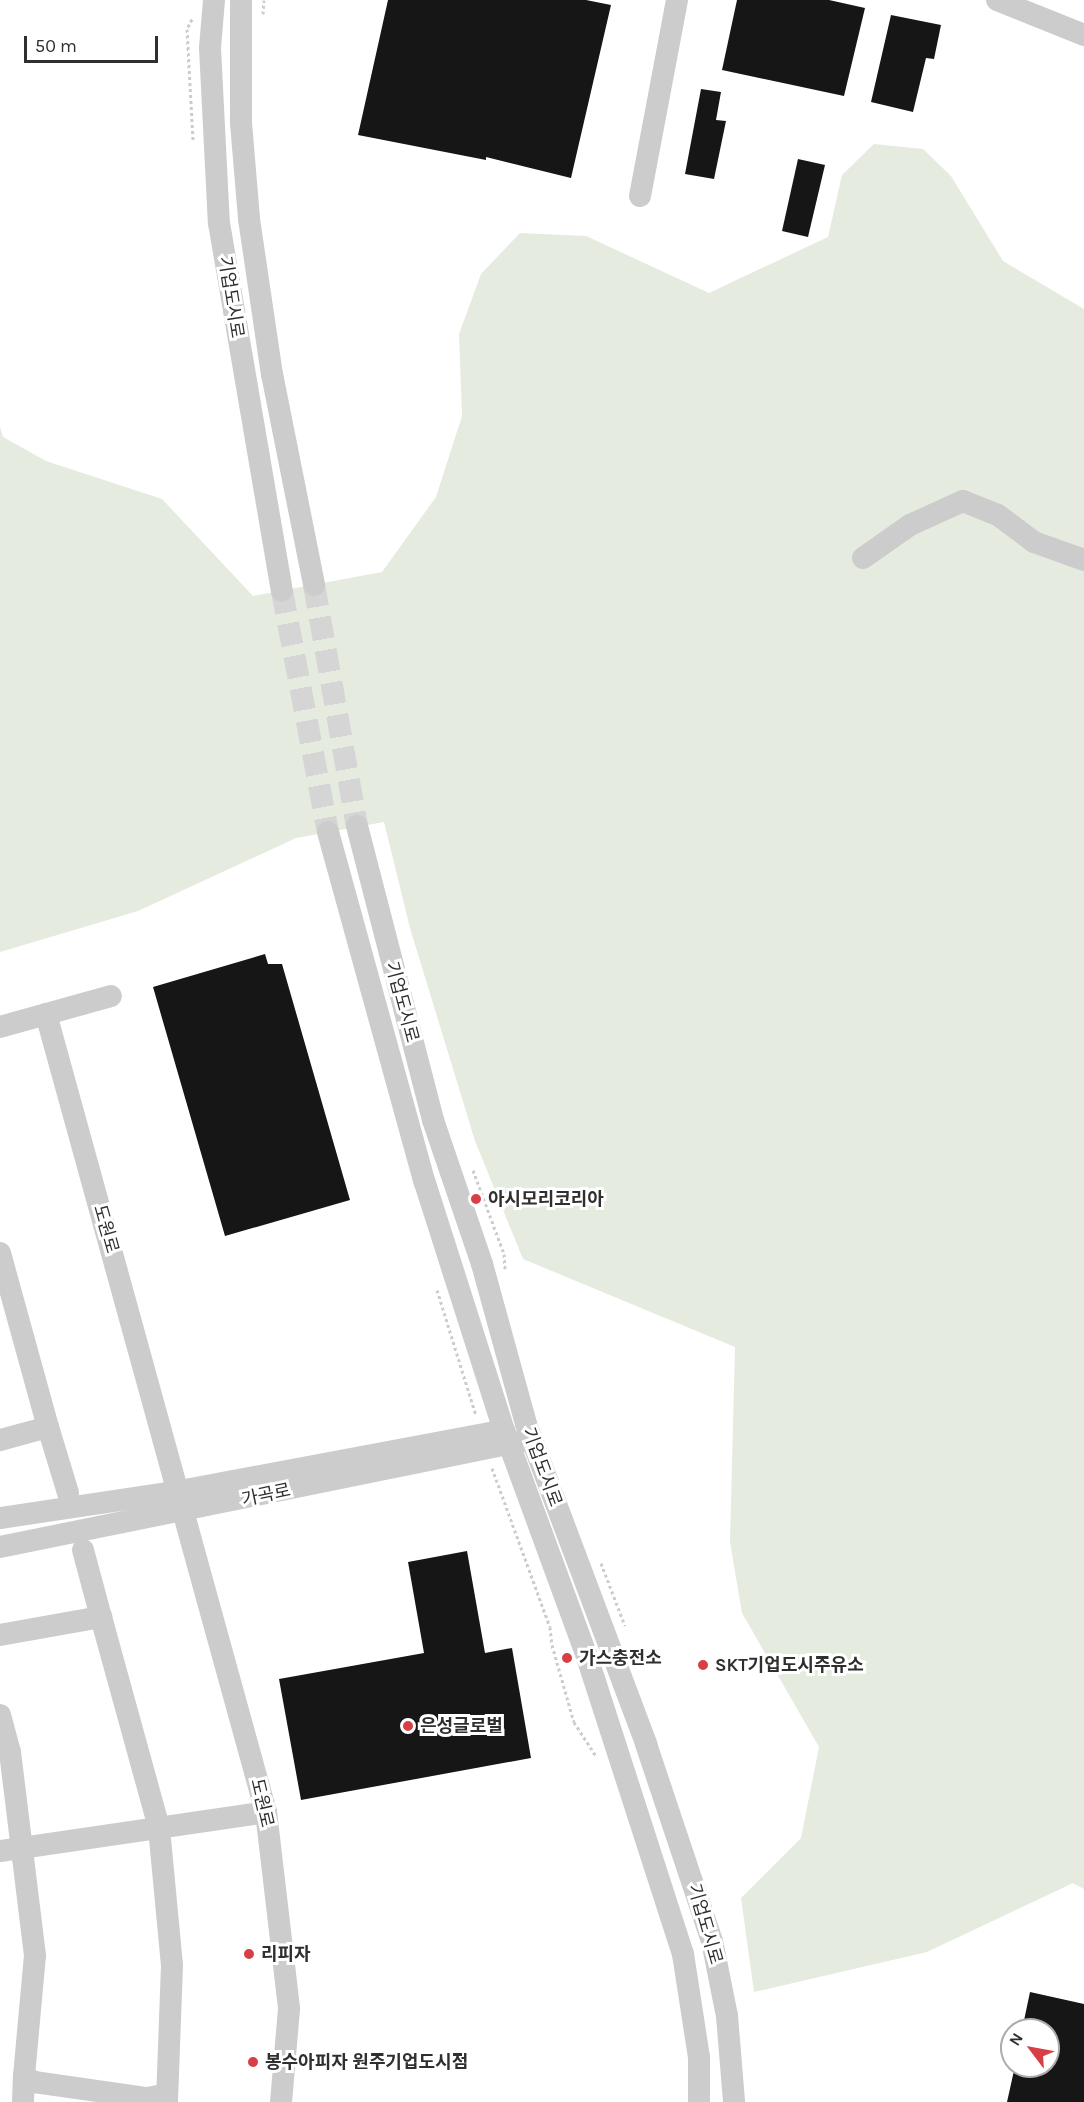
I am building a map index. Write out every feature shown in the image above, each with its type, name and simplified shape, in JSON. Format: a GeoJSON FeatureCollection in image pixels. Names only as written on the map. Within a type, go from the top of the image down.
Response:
{"type":"FeatureCollection","features":[{"type":"Feature","properties":{"kind":"street","name":"기업도시로"},"geometry":{"type":"LineString","coordinates":[[214,0],[210,48],[219,223],[282,591]]}},
{"type":"Feature","properties":{"kind":"street","name":"기업도시로"},"geometry":{"type":"LineString","coordinates":[[241,0],[241,123],[249,219],[272,374],[314,585]]}},
{"type":"Feature","properties":{"kind":"street"},"geometry":{"type":"LineString","coordinates":[[640,196],[677,0]]}},
{"type":"Feature","properties":{"kind":"street"},"geometry":{"type":"LineString","coordinates":[[997,0],[1084,34]]}},
{"type":"Feature","properties":{"kind":"street"},"geometry":{"type":"LineString","coordinates":[[863,558],[910,525],[963,501],[998,516],[1034,542],[1084,560]]}},
{"type":"Feature","properties":{"kind":"street","name":"기업도시로"},"geometry":{"type":"LineString","coordinates":[[357,826],[433,1120],[482,1264],[529,1431],[649,1755],[712,1941],[727,2016],[734,2102]]}},
{"type":"Feature","properties":{"kind":"street","name":"기업도시로"},"geometry":{"type":"LineString","coordinates":[[328,832],[425,1183],[506,1438],[591,1671],[683,1954],[699,2057],[699,2102]]}},
{"type":"Feature","properties":{"kind":"street"},"geometry":{"type":"LineString","coordinates":[[0,1027],[111,996]]}},
{"type":"Feature","properties":{"kind":"street","name":"도원로"},"geometry":{"type":"LineString","coordinates":[[46,1014],[266,1812],[289,2009],[281,2102]]}},
{"type":"Feature","properties":{"kind":"street"},"geometry":{"type":"LineString","coordinates":[[0,1253],[68,1493]]}},
{"type":"Feature","properties":{"kind":"street"},"geometry":{"type":"LineString","coordinates":[[0,1440],[48,1427]]}},
{"type":"Feature","properties":{"kind":"street","name":"가곡로"},"geometry":{"type":"LineString","coordinates":[[0,1547],[182,1501],[506,1438],[529,1431]]}},
{"type":"Feature","properties":{"kind":"street","name":"가곡로"},"geometry":{"type":"LineString","coordinates":[[0,1518],[182,1501]]}},
{"type":"Feature","properties":{"kind":"street"},"geometry":{"type":"LineString","coordinates":[[24,2076],[34,2082],[147,2098],[167,2098],[172,1965],[159,1828],[84,1550]]}},
{"type":"Feature","properties":{"kind":"street"},"geometry":{"type":"LineString","coordinates":[[0,1635],[101,1617]]}},
{"type":"Feature","properties":{"kind":"street"},"geometry":{"type":"LineString","coordinates":[[0,1715],[10,1752],[35,1955],[23,2102]]}},
{"type":"Feature","properties":{"kind":"street"},"geometry":{"type":"LineString","coordinates":[[0,1851],[266,1812]]}},
{"type":"Feature","properties":{"kind":"path"},"geometry":{"type":"LineString","coordinates":[[494,1472],[550,1627],[552,1645],[574,1722],[599,1764]]}},
{"type":"Feature","properties":{"kind":"shaded area"},"geometry":{"type":"Polygon","coordinates":[[[874,144],[923,149],[951,176],[1003,261],[1084,309],[1084,1889],[1073,1883],[927,1952],[754,1992],[741,1898],[801,1838],[819,1747],[742,1613],[730,1542],[735,1347],[523,1259],[475,1141],[410,928],[384,822],[296,838],[138,911],[0,952],[0,427],[3,437],[46,461],[162,499],[253,596],[382,572],[436,497],[462,416],[459,334],[481,274],[520,233],[586,236],[709,293],[828,237],[842,175],[874,144]]]}},
{"type":"Feature","properties":{"kind":"building"},"geometry":{"type":"Polygon","coordinates":[[[388,0],[586,0],[611,5],[571,178],[486,157],[486,160],[358,135],[388,0]]]}},
{"type":"Feature","properties":{"kind":"building"},"geometry":{"type":"Polygon","coordinates":[[[737,0],[829,0],[865,8],[844,96],[722,70],[737,0]]]}},
{"type":"Feature","properties":{"kind":"building"},"geometry":{"type":"Polygon","coordinates":[[[891,15],[941,25],[934,59],[926,58],[913,112],[871,102],[891,15]]]}},
{"type":"Feature","properties":{"kind":"building"},"geometry":{"type":"Polygon","coordinates":[[[701,89],[721,92],[716,120],[726,121],[714,179],[685,174],[701,89]]]}},
{"type":"Feature","properties":{"kind":"building"},"geometry":{"type":"Polygon","coordinates":[[[798,159],[825,165],[808,237],[782,231],[798,159]]]}},
{"type":"Feature","properties":{"kind":"building"},"geometry":{"type":"Polygon","coordinates":[[[265,954],[268,964],[282,964],[350,1200],[225,1236],[153,987],[265,954]]]}},
{"type":"Feature","properties":{"kind":"building"},"geometry":{"type":"Polygon","coordinates":[[[467,1551],[485,1653],[512,1648],[531,1758],[301,1800],[279,1679],[424,1653],[408,1562],[467,1551]]]}},
{"type":"Feature","properties":{"kind":"building"},"geometry":{"type":"Polygon","coordinates":[[[1030,1992],[1084,2004],[1084,2102],[1007,2102],[1012,2078],[1060,2078],[1060,2018],[1025,2018],[1030,1992]]]}},
{"type":"Feature","properties":{"kind":"tunnel"},"geometry":{"type":"LineString","coordinates":[[314,585],[357,826]]}},
{"type":"Feature","properties":{"kind":"tunnel"},"geometry":{"type":"LineString","coordinates":[[282,591],[328,832]]}},
{"type":"Feature","properties":{"kind":"place","name":"아시모리코리아"},"geometry":{"type":"Point","coordinates":[476,1199]}},
{"type":"Feature","properties":{"kind":"place","name":"가스충전소"},"geometry":{"type":"Point","coordinates":[567,1658]}},
{"type":"Feature","properties":{"kind":"place","name":"SKT기업도시주유소"},"geometry":{"type":"Point","coordinates":[703,1665]}},
{"type":"Feature","properties":{"kind":"place","name":"은성글로벌"},"geometry":{"type":"Point","coordinates":[408,1726]}},
{"type":"Feature","properties":{"kind":"place","name":"리피자"},"geometry":{"type":"Point","coordinates":[249,1954]}},
{"type":"Feature","properties":{"kind":"place","name":"봉수아피자 원주기업도시점"},"geometry":{"type":"Point","coordinates":[253,2062]}}]}
